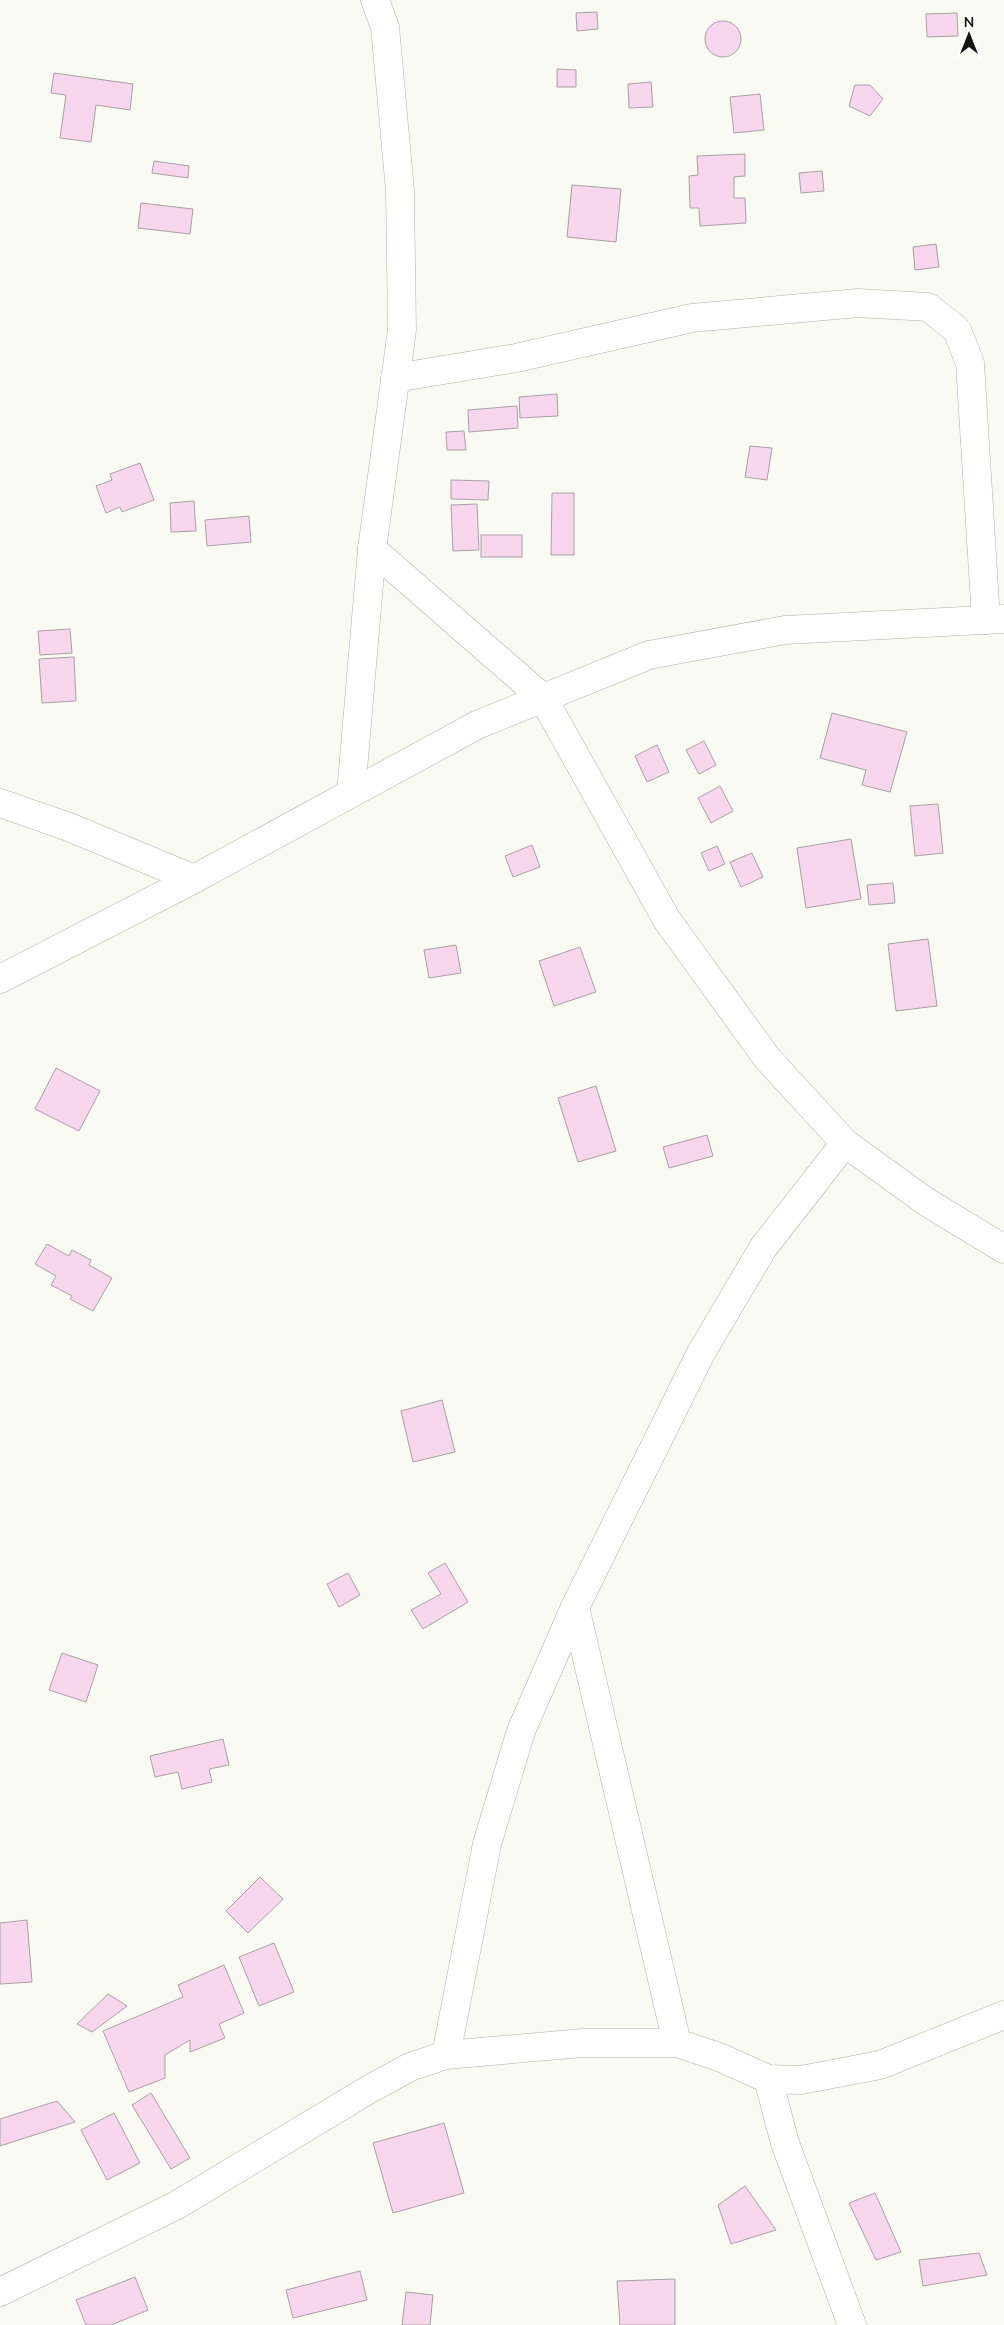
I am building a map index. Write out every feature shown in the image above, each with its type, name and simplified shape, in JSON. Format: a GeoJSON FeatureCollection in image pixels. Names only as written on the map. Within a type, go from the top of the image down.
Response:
{"type":"FeatureCollection","features":[{"type":"Feature","properties":{"kind":"street"},"geometry":{"type":"LineString","coordinates":[[351,793],[372,549],[402,330],[400,191],[385,27],[375,0]]}},
{"type":"Feature","properties":{"kind":"street"},"geometry":{"type":"LineString","coordinates":[[0,978],[194,879],[478,725],[649,655],[785,630],[995,619],[970,363],[957,330],[928,307],[858,303],[692,318],[516,358],[395,378]]}},
{"type":"Feature","properties":{"kind":"street"},"geometry":{"type":"LineString","coordinates":[[372,549],[542,698],[667,920],[767,1058],[845,1142],[925,1201],[1004,1249]]}},
{"type":"Feature","properties":{"kind":"street"},"geometry":{"type":"LineString","coordinates":[[0,803],[69,827],[194,879]]}},
{"type":"Feature","properties":{"kind":"street"},"geometry":{"type":"LineString","coordinates":[[446,2055],[487,1844],[521,1730],[575,1607],[701,1354],[763,1248],[845,1142]]}},
{"type":"Feature","properties":{"kind":"street"},"geometry":{"type":"LineString","coordinates":[[575,1607],[678,2043]]}},
{"type":"Feature","properties":{"kind":"street"},"geometry":{"type":"LineString","coordinates":[[0,2292],[177,2205],[368,2090],[410,2067],[446,2055],[583,2044],[678,2043],[719,2057],[768,2079],[800,2080],[880,2065],[1004,2015]]}},
{"type":"Feature","properties":{"kind":"street"},"geometry":{"type":"LineString","coordinates":[[768,2079],[785,2143],[852,2325]]}},
{"type":"Feature","properties":{"kind":"building"},"geometry":{"type":"Polygon","coordinates":[[[597,12],[598,29],[577,31],[576,13],[597,12]]]}},
{"type":"Feature","properties":{"kind":"building"},"geometry":{"type":"Polygon","coordinates":[[[957,13],[958,36],[927,37],[926,14],[957,13]]]}},
{"type":"Feature","properties":{"kind":"building"},"geometry":{"type":"Polygon","coordinates":[[[723,21],[736,26],[741,39],[736,52],[723,57],[710,52],[705,39],[710,26],[723,21]]]}},
{"type":"Feature","properties":{"kind":"building"},"geometry":{"type":"Polygon","coordinates":[[[557,69],[576,70],[576,87],[557,87],[557,69]]]}},
{"type":"Feature","properties":{"kind":"building"},"geometry":{"type":"Polygon","coordinates":[[[54,73],[133,84],[130,110],[96,105],[91,142],[60,138],[66,95],[51,93],[54,73]]]}},
{"type":"Feature","properties":{"kind":"building"},"geometry":{"type":"Polygon","coordinates":[[[651,82],[653,107],[629,108],[628,84],[651,82]]]}},
{"type":"Feature","properties":{"kind":"building"},"geometry":{"type":"Polygon","coordinates":[[[855,85],[870,85],[883,99],[870,116],[849,106],[855,85]]]}},
{"type":"Feature","properties":{"kind":"building"},"geometry":{"type":"Polygon","coordinates":[[[760,94],[764,130],[734,133],[730,97],[760,94]]]}},
{"type":"Feature","properties":{"kind":"building"},"geometry":{"type":"Polygon","coordinates":[[[745,154],[745,176],[734,177],[734,198],[745,198],[746,223],[700,226],[699,208],[690,208],[689,176],[698,175],[697,156],[745,154]]]}},
{"type":"Feature","properties":{"kind":"building"},"geometry":{"type":"Polygon","coordinates":[[[154,161],[189,166],[188,178],[152,173],[154,161]]]}},
{"type":"Feature","properties":{"kind":"building"},"geometry":{"type":"Polygon","coordinates":[[[822,171],[824,191],[801,193],[799,173],[822,171]]]}},
{"type":"Feature","properties":{"kind":"building"},"geometry":{"type":"Polygon","coordinates":[[[572,185],[621,189],[616,242],[567,237],[572,185]]]}},
{"type":"Feature","properties":{"kind":"building"},"geometry":{"type":"Polygon","coordinates":[[[141,203],[193,209],[190,234],[138,228],[141,203]]]}},
{"type":"Feature","properties":{"kind":"building"},"geometry":{"type":"Polygon","coordinates":[[[936,244],[939,267],[915,270],[913,247],[936,244]]]}},
{"type":"Feature","properties":{"kind":"building"},"geometry":{"type":"Polygon","coordinates":[[[557,394],[558,416],[520,418],[519,397],[557,394]]]}},
{"type":"Feature","properties":{"kind":"building"},"geometry":{"type":"Polygon","coordinates":[[[517,406],[518,428],[469,432],[468,410],[517,406]]]}},
{"type":"Feature","properties":{"kind":"building"},"geometry":{"type":"Polygon","coordinates":[[[464,431],[466,450],[447,450],[446,432],[464,431]]]}},
{"type":"Feature","properties":{"kind":"building"},"geometry":{"type":"Polygon","coordinates":[[[750,446],[772,448],[767,480],[745,477],[750,446]]]}},
{"type":"Feature","properties":{"kind":"building"},"geometry":{"type":"Polygon","coordinates":[[[140,463],[154,500],[122,512],[120,507],[106,513],[96,486],[112,480],[110,474],[140,463]]]}},
{"type":"Feature","properties":{"kind":"building"},"geometry":{"type":"Polygon","coordinates":[[[451,480],[489,481],[488,500],[451,499],[451,480]]]}},
{"type":"Feature","properties":{"kind":"building"},"geometry":{"type":"Polygon","coordinates":[[[552,493],[574,493],[574,555],[551,555],[552,493]]]}},
{"type":"Feature","properties":{"kind":"building"},"geometry":{"type":"Polygon","coordinates":[[[194,501],[196,531],[171,532],[170,503],[194,501]]]}},
{"type":"Feature","properties":{"kind":"building"},"geometry":{"type":"Polygon","coordinates":[[[477,504],[479,550],[453,551],[451,505],[477,504]]]}},
{"type":"Feature","properties":{"kind":"building"},"geometry":{"type":"Polygon","coordinates":[[[249,516],[251,542],[207,546],[205,520],[249,516]]]}},
{"type":"Feature","properties":{"kind":"building"},"geometry":{"type":"Polygon","coordinates":[[[481,535],[522,535],[522,557],[481,557],[481,535]]]}},
{"type":"Feature","properties":{"kind":"building"},"geometry":{"type":"Polygon","coordinates":[[[70,629],[72,653],[40,655],[38,631],[70,629]]]}},
{"type":"Feature","properties":{"kind":"building"},"geometry":{"type":"Polygon","coordinates":[[[74,657],[76,701],[42,703],[39,659],[74,657]]]}},
{"type":"Feature","properties":{"kind":"building"},"geometry":{"type":"Polygon","coordinates":[[[832,713],[907,732],[890,792],[862,785],[866,770],[820,758],[832,713]]]}},
{"type":"Feature","properties":{"kind":"building"},"geometry":{"type":"Polygon","coordinates":[[[704,741],[716,765],[699,774],[686,750],[704,741]]]}},
{"type":"Feature","properties":{"kind":"building"},"geometry":{"type":"Polygon","coordinates":[[[657,745],[669,772],[647,782],[635,756],[657,745]]]}},
{"type":"Feature","properties":{"kind":"building"},"geometry":{"type":"Polygon","coordinates":[[[720,786],[733,811],[711,823],[698,798],[720,786]]]}},
{"type":"Feature","properties":{"kind":"building"},"geometry":{"type":"Polygon","coordinates":[[[938,804],[943,853],[915,856],[910,806],[938,804]]]}},
{"type":"Feature","properties":{"kind":"building"},"geometry":{"type":"Polygon","coordinates":[[[851,839],[861,899],[806,908],[797,848],[851,839]]]}},
{"type":"Feature","properties":{"kind":"building"},"geometry":{"type":"Polygon","coordinates":[[[532,845],[540,867],[513,877],[505,856],[532,845]]]}},
{"type":"Feature","properties":{"kind":"building"},"geometry":{"type":"Polygon","coordinates":[[[717,846],[725,864],[709,871],[701,853],[717,846]]]}},
{"type":"Feature","properties":{"kind":"building"},"geometry":{"type":"Polygon","coordinates":[[[752,853],[763,877],[741,887],[730,862],[752,853]]]}},
{"type":"Feature","properties":{"kind":"building"},"geometry":{"type":"Polygon","coordinates":[[[893,883],[895,903],[869,905],[867,885],[893,883]]]}},
{"type":"Feature","properties":{"kind":"building"},"geometry":{"type":"Polygon","coordinates":[[[928,939],[937,1006],[896,1011],[888,944],[928,939]]]}},
{"type":"Feature","properties":{"kind":"building"},"geometry":{"type":"Polygon","coordinates":[[[456,945],[461,973],[429,978],[424,950],[456,945]]]}},
{"type":"Feature","properties":{"kind":"building"},"geometry":{"type":"Polygon","coordinates":[[[580,947],[596,992],[554,1006],[539,961],[580,947]]]}},
{"type":"Feature","properties":{"kind":"building"},"geometry":{"type":"Polygon","coordinates":[[[56,1068],[100,1091],[79,1131],[35,1109],[56,1068]]]}},
{"type":"Feature","properties":{"kind":"building"},"geometry":{"type":"Polygon","coordinates":[[[596,1086],[616,1151],[578,1162],[558,1098],[596,1086]]]}},
{"type":"Feature","properties":{"kind":"building"},"geometry":{"type":"Polygon","coordinates":[[[707,1135],[713,1156],[669,1168],[663,1147],[707,1135]]]}},
{"type":"Feature","properties":{"kind":"building"},"geometry":{"type":"Polygon","coordinates":[[[47,1244],[69,1256],[72,1250],[91,1260],[89,1265],[112,1278],[93,1311],[70,1299],[72,1296],[51,1285],[56,1276],[35,1264],[47,1244]]]}},
{"type":"Feature","properties":{"kind":"building"},"geometry":{"type":"Polygon","coordinates":[[[442,1400],[455,1452],[413,1462],[401,1411],[442,1400]]]}},
{"type":"Feature","properties":{"kind":"building"},"geometry":{"type":"Polygon","coordinates":[[[445,1563],[468,1602],[423,1629],[411,1610],[441,1594],[428,1573],[445,1563]]]}},
{"type":"Feature","properties":{"kind":"building"},"geometry":{"type":"Polygon","coordinates":[[[348,1573],[360,1595],[339,1607],[327,1584],[348,1573]]]}},
{"type":"Feature","properties":{"kind":"building"},"geometry":{"type":"Polygon","coordinates":[[[62,1653],[98,1665],[86,1702],[49,1690],[62,1653]]]}},
{"type":"Feature","properties":{"kind":"building"},"geometry":{"type":"Polygon","coordinates":[[[223,1739],[229,1765],[209,1769],[212,1782],[182,1789],[178,1772],[155,1777],[150,1756],[223,1739]]]}},
{"type":"Feature","properties":{"kind":"building"},"geometry":{"type":"Polygon","coordinates":[[[260,1877],[283,1899],[248,1933],[226,1911],[260,1877]]]}},
{"type":"Feature","properties":{"kind":"building"},"geometry":{"type":"Polygon","coordinates":[[[27,1920],[32,1982],[0,1984],[0,1923],[27,1920]]]}},
{"type":"Feature","properties":{"kind":"building"},"geometry":{"type":"Polygon","coordinates":[[[274,1943],[294,1992],[259,2006],[239,1957],[274,1943]]]}},
{"type":"Feature","properties":{"kind":"building"},"geometry":{"type":"Polygon","coordinates":[[[224,1965],[244,2013],[219,2024],[225,2038],[190,2052],[190,2040],[165,2055],[165,2078],[129,2092],[103,2031],[183,1997],[178,1985],[224,1965]]]}},
{"type":"Feature","properties":{"kind":"building"},"geometry":{"type":"Polygon","coordinates":[[[108,1994],[127,2006],[92,2032],[77,2024],[108,1994]]]}},
{"type":"Feature","properties":{"kind":"building"},"geometry":{"type":"Polygon","coordinates":[[[151,2093],[190,2158],[171,2169],[132,2105],[151,2093]]]}},
{"type":"Feature","properties":{"kind":"building"},"geometry":{"type":"Polygon","coordinates":[[[57,2101],[75,2122],[0,2146],[0,2119],[57,2101]]]}},
{"type":"Feature","properties":{"kind":"building"},"geometry":{"type":"Polygon","coordinates":[[[114,2113],[140,2163],[107,2180],[81,2130],[114,2113]]]}},
{"type":"Feature","properties":{"kind":"building"},"geometry":{"type":"Polygon","coordinates":[[[444,2123],[464,2193],[393,2213],[373,2143],[444,2123]]]}},
{"type":"Feature","properties":{"kind":"building"},"geometry":{"type":"Polygon","coordinates":[[[745,2186],[776,2230],[731,2244],[718,2205],[745,2186]]]}},
{"type":"Feature","properties":{"kind":"building"},"geometry":{"type":"Polygon","coordinates":[[[875,2193],[901,2252],[876,2260],[849,2203],[875,2193]]]}},
{"type":"Feature","properties":{"kind":"building"},"geometry":{"type":"Polygon","coordinates":[[[979,2253],[987,2275],[923,2286],[919,2260],[979,2253]]]}},
{"type":"Feature","properties":{"kind":"building"},"geometry":{"type":"Polygon","coordinates":[[[360,2271],[367,2300],[293,2318],[286,2290],[360,2271]]]}},
{"type":"Feature","properties":{"kind":"building"},"geometry":{"type":"Polygon","coordinates":[[[135,2277],[148,2310],[111,2325],[86,2325],[76,2300],[135,2277]]]}},
{"type":"Feature","properties":{"kind":"building"},"geometry":{"type":"Polygon","coordinates":[[[675,2279],[675,2325],[620,2325],[617,2281],[675,2279]]]}},
{"type":"Feature","properties":{"kind":"building"},"geometry":{"type":"Polygon","coordinates":[[[406,2292],[433,2295],[430,2325],[402,2325],[406,2292]]]}}]}
